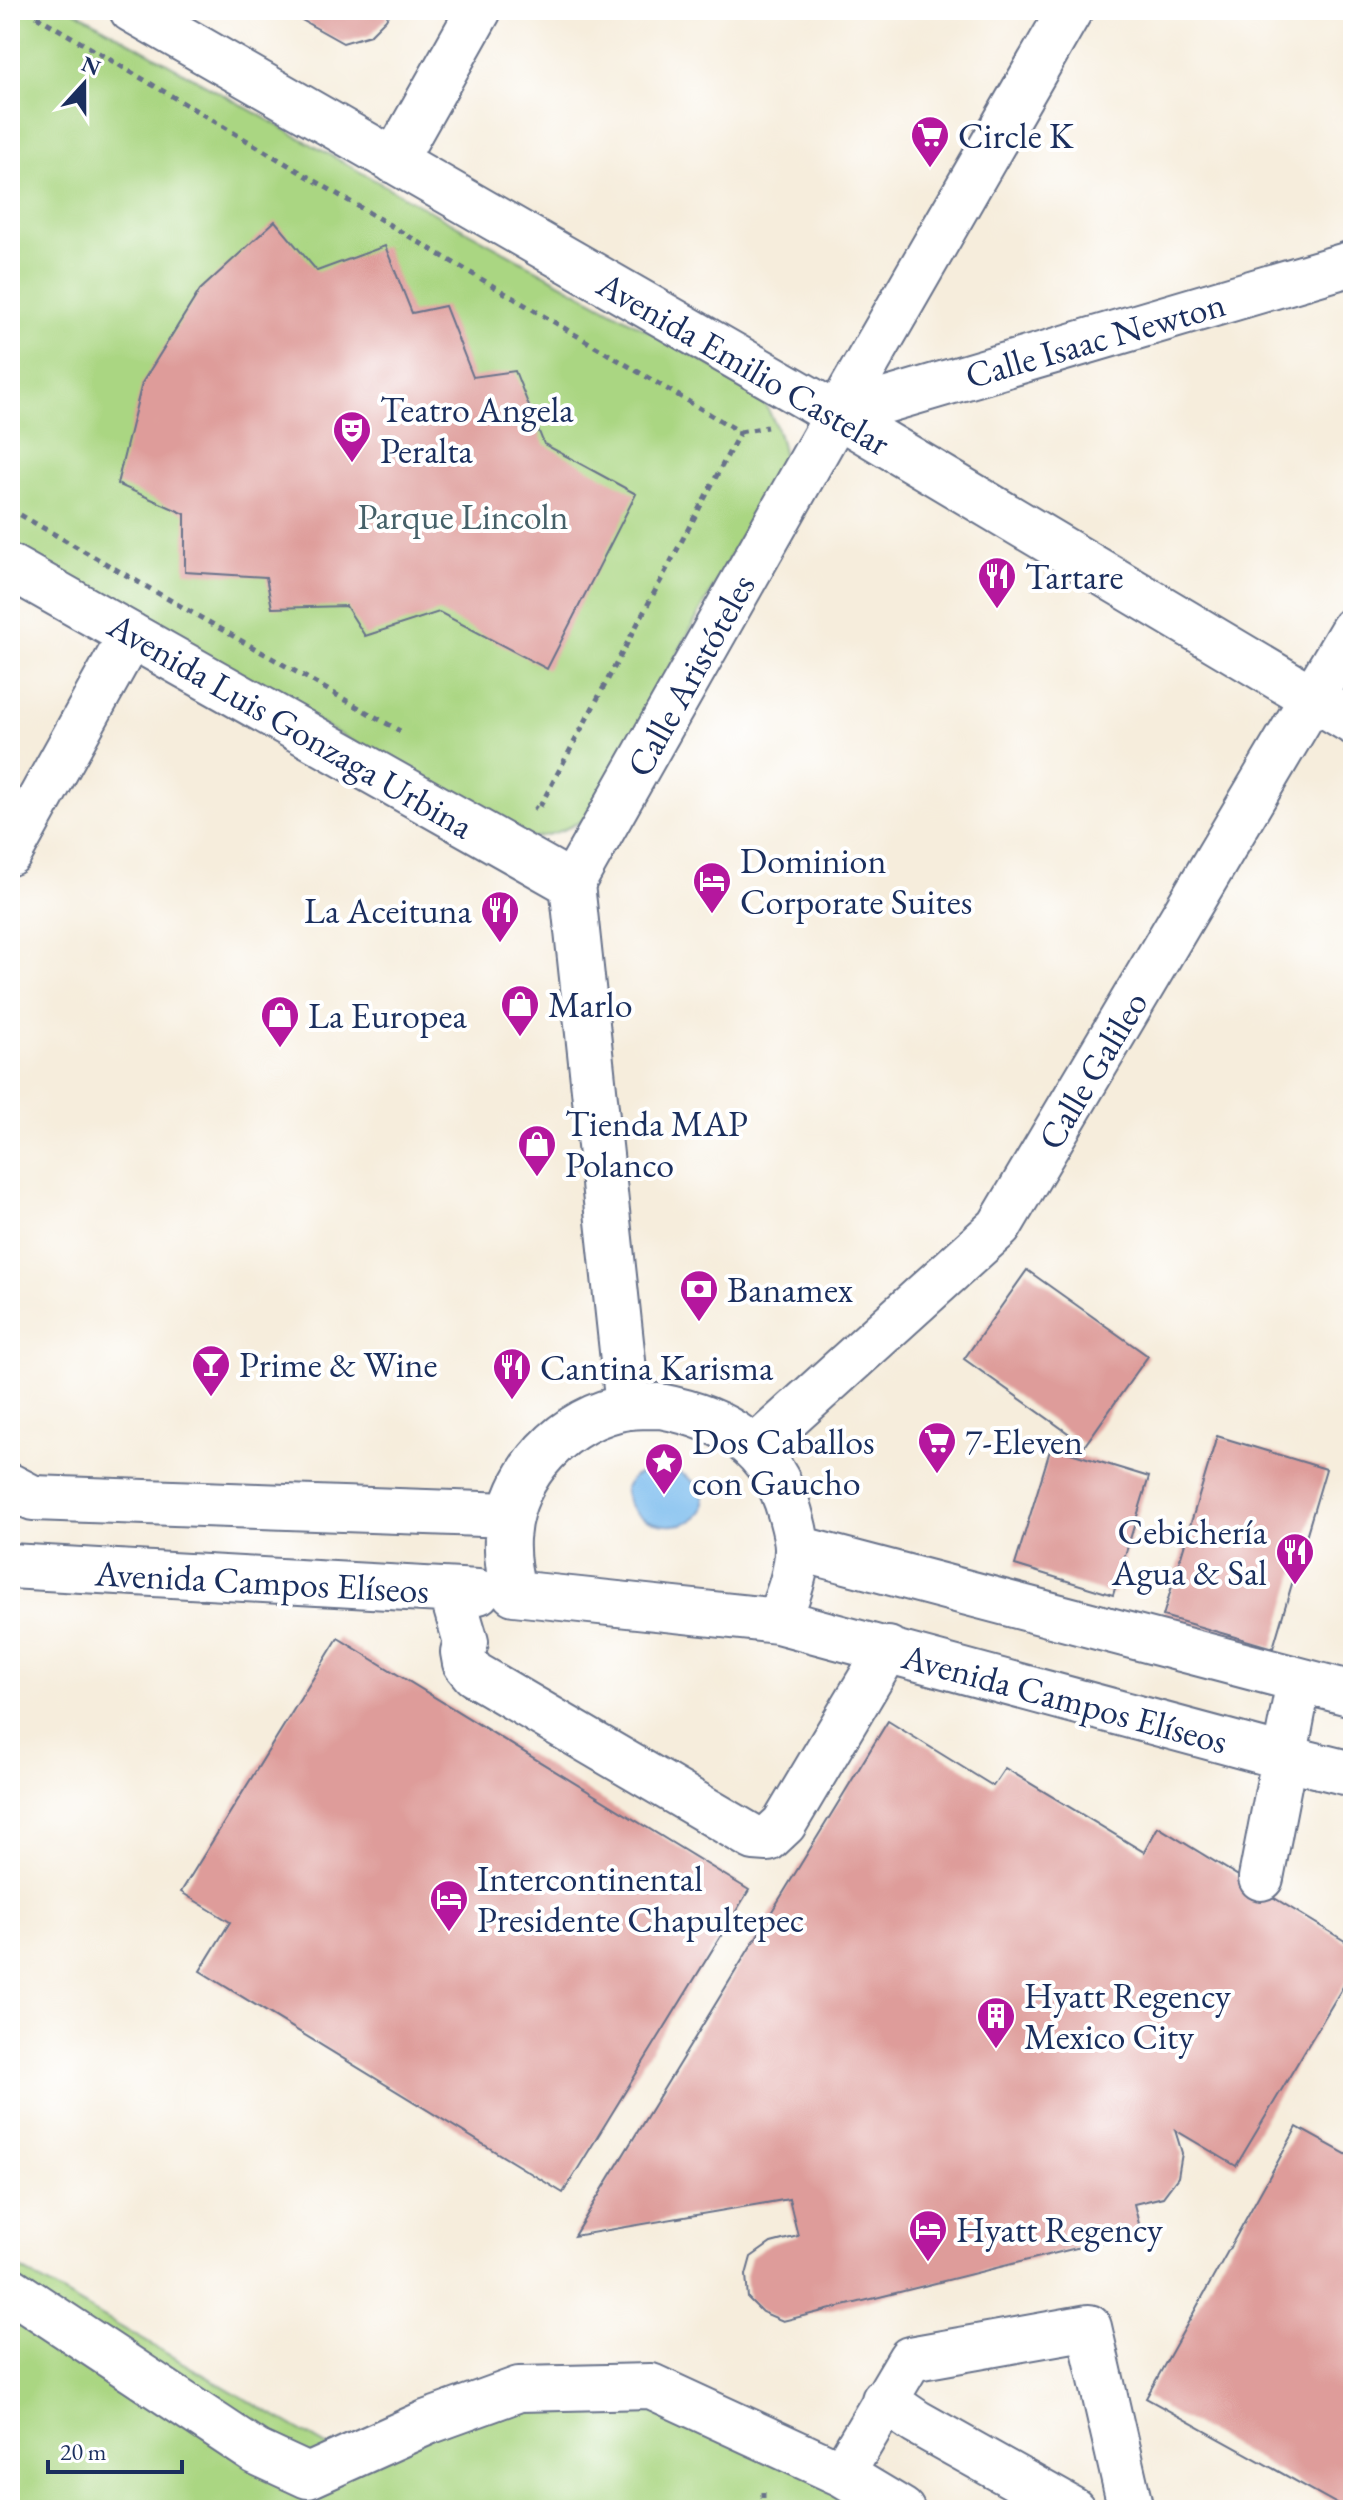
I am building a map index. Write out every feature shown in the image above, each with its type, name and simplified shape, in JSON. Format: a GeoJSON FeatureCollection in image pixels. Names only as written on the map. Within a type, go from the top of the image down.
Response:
{"type":"FeatureCollection","features":[{"type":"Feature","properties":{"kind":"street","name":"Avenida Emilio Castelar"},"geometry":{"type":"LineString","coordinates":[[132,10],[837,415],[1353,722]]}},
{"type":"Feature","properties":{"kind":"street"},"geometry":{"type":"LineString","coordinates":[[394,161],[479,10]]}},
{"type":"Feature","properties":{"kind":"street","name":"Calle Aristóteles"},"geometry":{"type":"LineString","coordinates":[[572,884],[1070,10]]}},
{"type":"Feature","properties":{"kind":"street","name":"Calle Isaac Newton"},"geometry":{"type":"LineString","coordinates":[[837,415],[1353,263]]}},
{"type":"Feature","properties":{"kind":"street","name":"Avenida Luis Gonzaga Urbina"},"geometry":{"type":"LineString","coordinates":[[10,567],[572,884]]}},
{"type":"Feature","properties":{"kind":"street","name":"Calle Galileo"},"geometry":{"type":"LineString","coordinates":[[755,1448],[999,1227],[1353,629]]}},
{"type":"Feature","properties":{"kind":"street"},"geometry":{"type":"LineString","coordinates":[[10,853],[131,635]]}},
{"type":"Feature","properties":{"kind":"street"},"geometry":{"type":"LineString","coordinates":[[572,884],[628,1407]]}},
{"type":"Feature","properties":{"kind":"street"},"geometry":{"type":"LineString","coordinates":[[660,1406],[693,1412],[723,1424],[755,1448],[773,1470],[786,1496],[797,1548],[790,1591],[778,1621],[514,1593],[507,1540],[510,1515],[525,1478],[544,1452],[578,1426],[597,1416],[628,1407],[660,1406]]}},
{"type":"Feature","properties":{"kind":"street","name":"Avenida Campos Elíseos"},"geometry":{"type":"LineString","coordinates":[[10,1486],[33,1498],[510,1515]]}},
{"type":"Feature","properties":{"kind":"street"},"geometry":{"type":"LineString","coordinates":[[797,1548],[1353,1694]]}},
{"type":"Feature","properties":{"kind":"street","name":"Avenida Campos Elíseos"},"geometry":{"type":"LineString","coordinates":[[11,1571],[514,1593]]}},
{"type":"Feature","properties":{"kind":"street"},"geometry":{"type":"LineString","coordinates":[[451,1591],[466,1642],[451,1681],[460,1696],[567,1760]]}},
{"type":"Feature","properties":{"kind":"street","name":"Avenida Campos Elíseos"},"geometry":{"type":"LineString","coordinates":[[778,1621],[1283,1757],[1344,1772],[1353,1771]]}},
{"type":"Feature","properties":{"kind":"street"},"geometry":{"type":"LineString","coordinates":[[463,1652],[465,1663],[474,1674],[740,1831],[754,1838],[768,1839],[784,1824],[888,1649]]}},
{"type":"Feature","properties":{"kind":"street"},"geometry":{"type":"LineString","coordinates":[[1261,1878],[1299,1681]]}},
{"type":"Feature","properties":{"kind":"street"},"geometry":{"type":"LineString","coordinates":[[10,2289],[256,2452],[308,2476],[428,2422],[519,2389],[651,2386],[842,2474],[902,2510]]}},
{"type":"Feature","properties":{"kind":"street"},"geometry":{"type":"LineString","coordinates":[[842,2474],[910,2359],[1089,2327],[1131,2510]]}},
{"type":"Feature","properties":{"kind":"street"},"geometry":{"type":"LineString","coordinates":[[884,2400],[916,2422],[1073,2510]]}},
{"type":"Feature","properties":{"kind":"path"},"geometry":{"type":"LineString","coordinates":[[26,10],[740,432],[538,810],[525,802]]}},
{"type":"Feature","properties":{"kind":"path"},"geometry":{"type":"LineString","coordinates":[[10,509],[413,738]]}},
{"type":"Feature","properties":{"kind":"green space","name":"Parque Lincoln"},"geometry":{"type":"Polygon","coordinates":[[[10,10],[73,10],[754,389],[760,397],[774,421],[784,457],[589,817],[558,832],[525,838],[10,550],[10,10]]]}},
{"type":"Feature","properties":{"kind":"green space"},"geometry":{"type":"Polygon","coordinates":[[[10,2263],[330,2448],[648,2389],[886,2510],[10,2510],[10,2263]]]}},
{"type":"Feature","properties":{"kind":"water"},"geometry":{"type":"Polygon","coordinates":[[[652,1468],[677,1472],[694,1482],[704,1502],[700,1514],[675,1525],[658,1524],[642,1518],[631,1506],[625,1488],[634,1476],[652,1468]]]}},
{"type":"Feature","properties":{"kind":"building"},"geometry":{"type":"Polygon","coordinates":[[[284,10],[391,10],[370,35],[343,43],[284,10]]]}},
{"type":"Feature","properties":{"kind":"building","name":"Teatro Angela Peralta"},"geometry":{"type":"Polygon","coordinates":[[[275,221],[317,271],[385,246],[412,313],[445,306],[473,377],[515,371],[544,444],[636,494],[547,669],[439,612],[365,636],[346,606],[272,608],[266,577],[185,572],[185,514],[117,484],[142,383],[200,290],[275,221]]]}},
{"type":"Feature","properties":{"kind":"building"},"geometry":{"type":"Polygon","coordinates":[[[1027,1270],[1148,1356],[1085,1445],[964,1359],[1027,1270]]]}},
{"type":"Feature","properties":{"kind":"building"},"geometry":{"type":"Polygon","coordinates":[[[1217,1436],[1326,1469],[1273,1648],[1163,1616],[1217,1436]]]}},
{"type":"Feature","properties":{"kind":"building"},"geometry":{"type":"Polygon","coordinates":[[[1051,1447],[1149,1477],[1113,1595],[1015,1565],[1051,1447]]]}},
{"type":"Feature","properties":{"kind":"building"},"geometry":{"type":"Polygon","coordinates":[[[338,1638],[749,1890],[563,2193],[200,1971],[230,1922],[181,1892],[338,1638]]]}},
{"type":"Feature","properties":{"kind":"building","name":"Hyatt Regency Mexico City"},"geometry":{"type":"Polygon","coordinates":[[[888,1721],[993,1786],[1005,1768],[1144,1852],[1158,1827],[1353,1946],[1353,1970],[1236,2166],[1175,2130],[1182,2153],[1178,2177],[1163,2197],[1134,2204],[1141,2232],[783,2321],[762,2312],[748,2298],[746,2275],[751,2257],[771,2243],[798,2236],[789,2199],[574,2236],[888,1721]]]}},
{"type":"Feature","properties":{"kind":"building"},"geometry":{"type":"Polygon","coordinates":[[[1297,2127],[1353,2158],[1353,2510],[1146,2398],[1297,2127]]]}},
{"type":"Feature","properties":{"kind":"place","name":"Circle K"},"geometry":{"type":"Point","coordinates":[930,169]}},
{"type":"Feature","properties":{"kind":"place","name":"Teatro Angela Peralta"},"geometry":{"type":"Point","coordinates":[352,464]}},
{"type":"Feature","properties":{"kind":"place","name":"Tartare"},"geometry":{"type":"Point","coordinates":[997,610]}},
{"type":"Feature","properties":{"kind":"place","name":"Dominion Corporate Suites"},"geometry":{"type":"Point","coordinates":[712,915]}},
{"type":"Feature","properties":{"kind":"place","name":"La Aceituna"},"geometry":{"type":"Point","coordinates":[500,944]}},
{"type":"Feature","properties":{"kind":"place","name":"Marlo"},"geometry":{"type":"Point","coordinates":[520,1038]}},
{"type":"Feature","properties":{"kind":"place","name":"La Europea"},"geometry":{"type":"Point","coordinates":[280,1049]}},
{"type":"Feature","properties":{"kind":"place","name":"Tienda MAP Polanco"},"geometry":{"type":"Point","coordinates":[537,1178]}},
{"type":"Feature","properties":{"kind":"place","name":"Banamex"},"geometry":{"type":"Point","coordinates":[699,1323]}},
{"type":"Feature","properties":{"kind":"place","name":"Prime & Wine"},"geometry":{"type":"Point","coordinates":[211,1398]}},
{"type":"Feature","properties":{"kind":"place","name":"Cantina Karisma"},"geometry":{"type":"Point","coordinates":[512,1401]}},
{"type":"Feature","properties":{"kind":"place","name":"7-Eleven"},"geometry":{"type":"Point","coordinates":[937,1475]}},
{"type":"Feature","properties":{"kind":"place","name":"Dos Caballos con Gaucho"},"geometry":{"type":"Point","coordinates":[664,1496]}},
{"type":"Feature","properties":{"kind":"place","name":"Cebichería Agua & Sal"},"geometry":{"type":"Point","coordinates":[1295,1586]}},
{"type":"Feature","properties":{"kind":"place","name":"Intercontinental Presidente Chapultepec"},"geometry":{"type":"Point","coordinates":[449,1933]}},
{"type":"Feature","properties":{"kind":"place","name":"Hyatt Regency Mexico City"},"geometry":{"type":"Point","coordinates":[996,2050]}},
{"type":"Feature","properties":{"kind":"place","name":"Hyatt Regency"},"geometry":{"type":"Point","coordinates":[928,2263]}}]}
